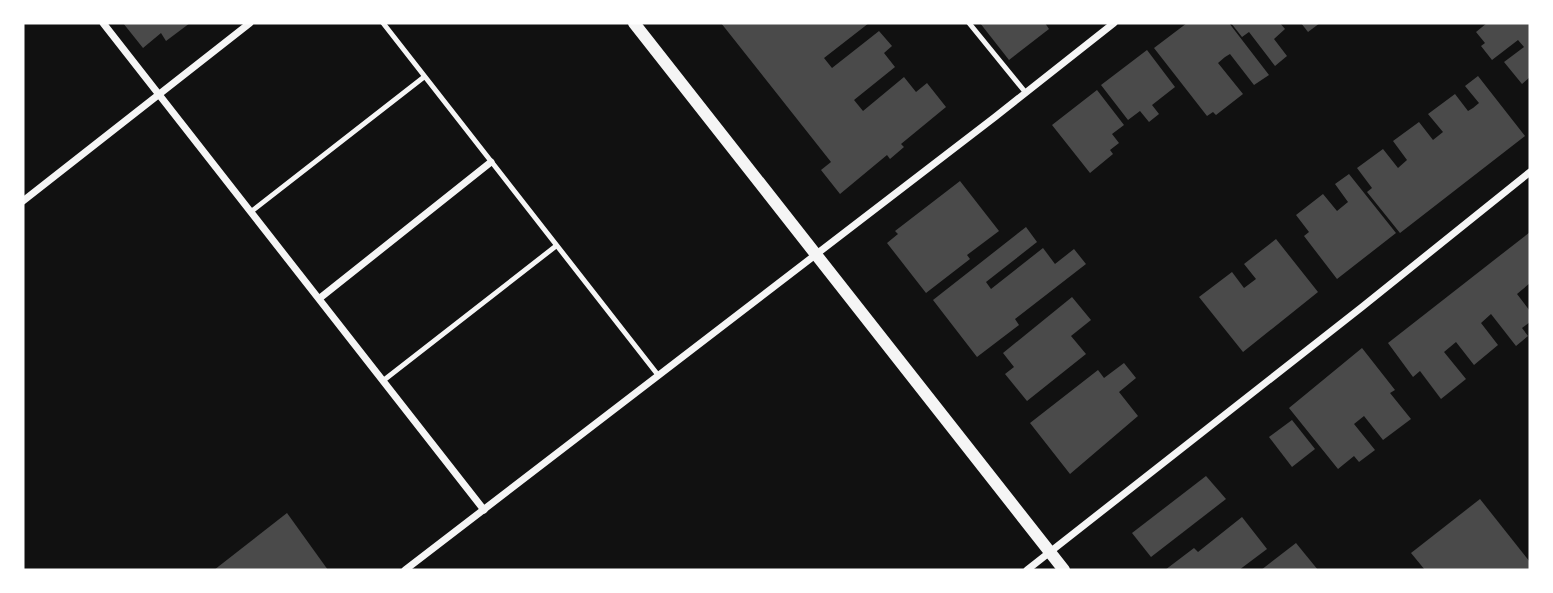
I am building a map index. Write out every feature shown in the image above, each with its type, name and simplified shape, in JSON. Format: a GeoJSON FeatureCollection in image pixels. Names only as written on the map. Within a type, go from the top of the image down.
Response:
{"type":"FeatureCollection","features":[{"type":"Feature","properties":{"kind":"street"},"geometry":{"type":"LineString","coordinates":[[103,23],[484,510]]}},
{"type":"Feature","properties":{"kind":"street"},"geometry":{"type":"LineString","coordinates":[[23,201],[250,23]]}},
{"type":"Feature","properties":{"kind":"street"},"geometry":{"type":"LineString","coordinates":[[634,23],[1064,570]]}},
{"type":"Feature","properties":{"kind":"street"},"geometry":{"type":"LineString","coordinates":[[405,570],[1114,23]]}},
{"type":"Feature","properties":{"kind":"street"},"geometry":{"type":"LineString","coordinates":[[320,298],[491,162]]}},
{"type":"Feature","properties":{"kind":"street"},"geometry":{"type":"LineString","coordinates":[[1027,570],[1530,172]]}},
{"type":"Feature","properties":{"kind":"lane"},"geometry":{"type":"LineString","coordinates":[[383,23],[658,374]]}},
{"type":"Feature","properties":{"kind":"lane"},"geometry":{"type":"LineString","coordinates":[[969,23],[1026,93]]}},
{"type":"Feature","properties":{"kind":"lane"},"geometry":{"type":"LineString","coordinates":[[252,211],[424,77]]}},
{"type":"Feature","properties":{"kind":"lane"},"geometry":{"type":"LineString","coordinates":[[384,380],[556,246]]}},
{"type":"Feature","properties":{"kind":"building"},"geometry":{"type":"Polygon","coordinates":[[[123,23],[190,23],[166,41],[161,33],[143,48],[123,23]]]}},
{"type":"Feature","properties":{"kind":"building"},"geometry":{"type":"Polygon","coordinates":[[[721,23],[869,23],[824,58],[832,68],[879,31],[892,46],[884,53],[895,67],[854,100],[863,111],[904,77],[916,92],[927,83],[946,107],[901,144],[904,147],[890,159],[887,155],[840,194],[821,170],[831,162],[721,23]]]}},
{"type":"Feature","properties":{"kind":"building"},"geometry":{"type":"Polygon","coordinates":[[[980,23],[1045,23],[1049,29],[1009,60],[980,23]]]}},
{"type":"Feature","properties":{"kind":"building"},"geometry":{"type":"Polygon","coordinates":[[[1187,23],[1229,23],[1269,75],[1254,85],[1230,54],[1225,57],[1218,63],[1243,94],[1216,115],[1213,112],[1207,116],[1154,48],[1187,23]]]}},
{"type":"Feature","properties":{"kind":"building"},"geometry":{"type":"Polygon","coordinates":[[[1231,23],[1280,23],[1285,29],[1274,39],[1287,56],[1275,66],[1249,32],[1242,37],[1231,23]]]}},
{"type":"Feature","properties":{"kind":"building"},"geometry":{"type":"Polygon","coordinates":[[[1301,23],[1320,23],[1308,32],[1301,23]]]}},
{"type":"Feature","properties":{"kind":"building"},"geometry":{"type":"Polygon","coordinates":[[[1487,23],[1530,23],[1530,77],[1522,84],[1504,62],[1524,47],[1518,40],[1492,60],[1481,46],[1485,43],[1476,32],[1487,23]]]}},
{"type":"Feature","properties":{"kind":"building"},"geometry":{"type":"Polygon","coordinates":[[[1147,50],[1175,87],[1152,105],[1159,114],[1149,122],[1140,111],[1128,120],[1101,85],[1147,50]]]}},
{"type":"Feature","properties":{"kind":"building"},"geometry":{"type":"Polygon","coordinates":[[[1478,76],[1525,136],[1400,233],[1367,192],[1372,188],[1357,168],[1383,149],[1398,168],[1407,160],[1393,141],[1419,122],[1433,140],[1443,132],[1428,114],[1455,94],[1468,111],[1473,108],[1479,103],[1465,86],[1478,76]]]}},
{"type":"Feature","properties":{"kind":"building"},"geometry":{"type":"Polygon","coordinates":[[[1097,90],[1124,125],[1112,134],[1119,143],[1110,150],[1113,154],[1090,173],[1052,125],[1097,90]]]}},
{"type":"Feature","properties":{"kind":"building"},"geometry":{"type":"Polygon","coordinates":[[[1349,174],[1396,233],[1337,279],[1304,236],[1309,232],[1296,215],[1323,194],[1337,211],[1348,202],[1335,184],[1349,174]]]}},
{"type":"Feature","properties":{"kind":"building"},"geometry":{"type":"Polygon","coordinates":[[[960,181],[999,231],[967,255],[970,259],[926,293],[887,243],[898,234],[895,231],[960,181]]]}},
{"type":"Feature","properties":{"kind":"building"},"geometry":{"type":"Polygon","coordinates":[[[1026,227],[1037,242],[986,282],[991,289],[1043,248],[1055,264],[1074,249],[1086,264],[1015,319],[1019,325],[977,357],[933,300],[1026,227]]]}},
{"type":"Feature","properties":{"kind":"building"},"geometry":{"type":"Polygon","coordinates":[[[1530,232],[1530,283],[1517,294],[1530,311],[1530,322],[1522,328],[1528,336],[1516,346],[1491,314],[1481,323],[1498,345],[1474,365],[1456,342],[1444,352],[1466,379],[1441,399],[1420,371],[1413,377],[1388,343],[1530,232]]]}},
{"type":"Feature","properties":{"kind":"building"},"geometry":{"type":"Polygon","coordinates":[[[1276,239],[1318,292],[1243,352],[1199,297],[1232,272],[1244,288],[1256,279],[1244,264],[1276,239]]]}},
{"type":"Feature","properties":{"kind":"building"},"geometry":{"type":"Polygon","coordinates":[[[1072,297],[1091,320],[1071,336],[1086,354],[1027,401],[1005,374],[1014,367],[1003,353],[1072,297]]]}},
{"type":"Feature","properties":{"kind":"building"},"geometry":{"type":"Polygon","coordinates":[[[1362,348],[1395,390],[1390,393],[1411,419],[1383,440],[1364,416],[1354,424],[1375,450],[1359,462],[1354,456],[1338,469],[1289,408],[1362,348]]]}},
{"type":"Feature","properties":{"kind":"building"},"geometry":{"type":"Polygon","coordinates":[[[1124,363],[1136,378],[1119,392],[1138,416],[1070,474],[1030,423],[1098,370],[1104,378],[1124,363]]]}},
{"type":"Feature","properties":{"kind":"building"},"geometry":{"type":"Polygon","coordinates":[[[1292,420],[1315,449],[1292,467],[1269,437],[1292,420]]]}},
{"type":"Feature","properties":{"kind":"building"},"geometry":{"type":"Polygon","coordinates":[[[1206,476],[1226,499],[1151,557],[1132,533],[1206,476]]]}},
{"type":"Feature","properties":{"kind":"building"},"geometry":{"type":"Polygon","coordinates":[[[1480,499],[1530,562],[1530,570],[1425,570],[1411,553],[1480,499]]]}},
{"type":"Feature","properties":{"kind":"building"},"geometry":{"type":"Polygon","coordinates":[[[287,513],[328,570],[214,570],[287,513]]]}},
{"type":"Feature","properties":{"kind":"building"},"geometry":{"type":"Polygon","coordinates":[[[1242,517],[1267,549],[1239,570],[1165,570],[1194,548],[1198,552],[1242,517]]]}},
{"type":"Feature","properties":{"kind":"building"},"geometry":{"type":"Polygon","coordinates":[[[1296,543],[1318,570],[1261,570],[1296,543]]]}}]}
